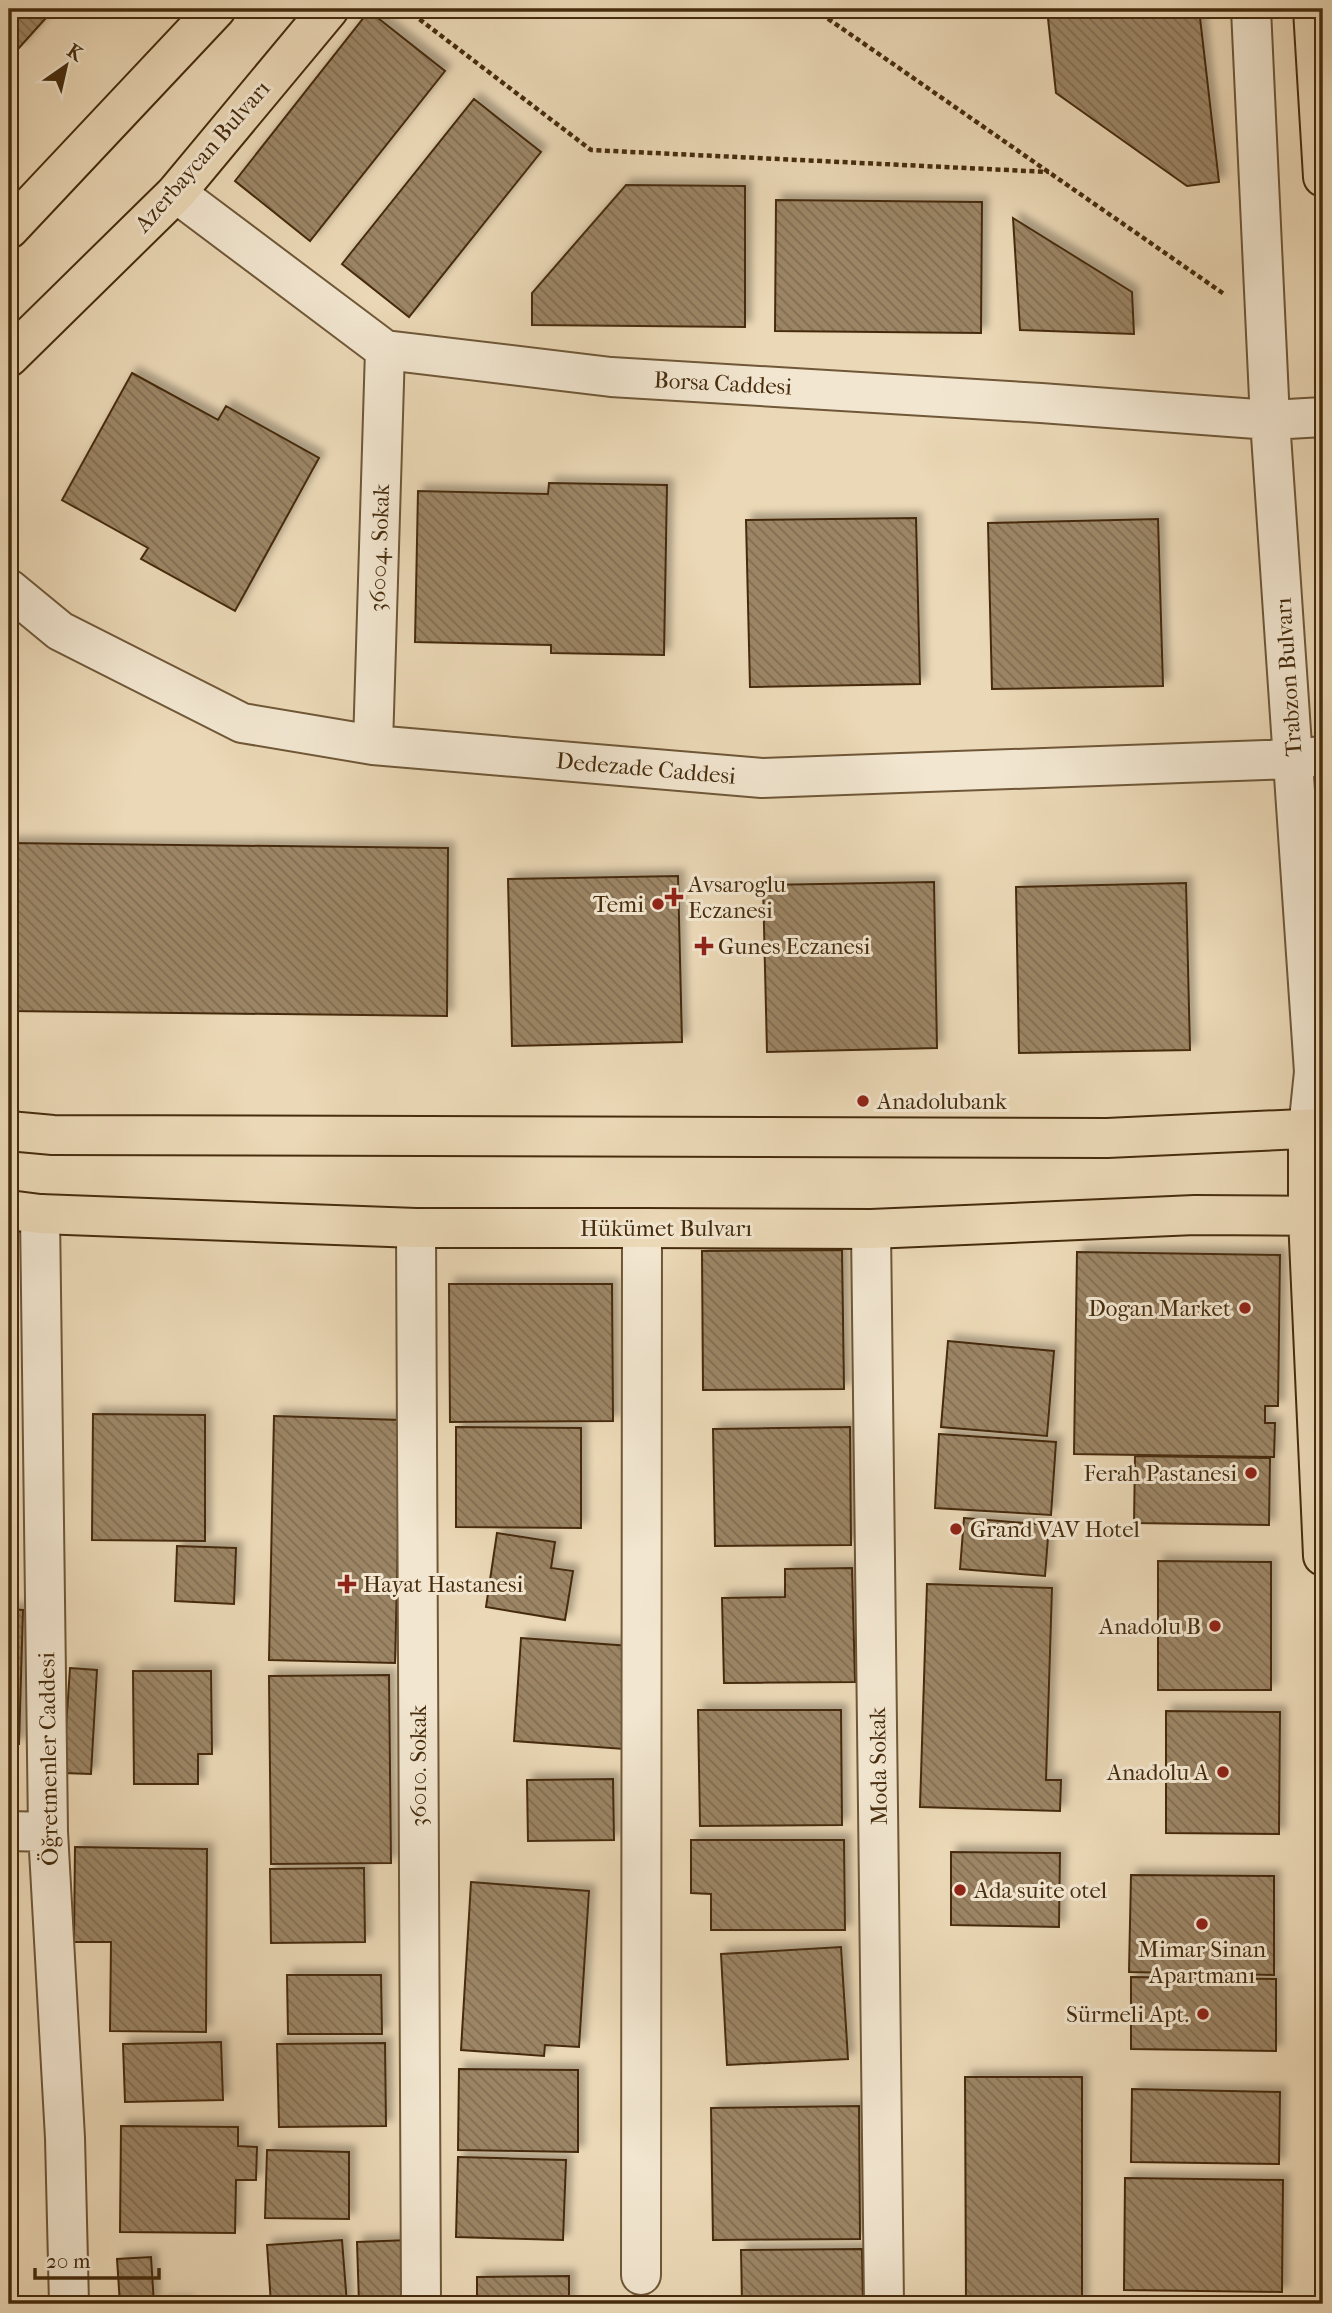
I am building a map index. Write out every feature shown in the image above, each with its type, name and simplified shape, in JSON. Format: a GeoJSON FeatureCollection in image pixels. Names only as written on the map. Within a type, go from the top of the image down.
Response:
{"type":"FeatureCollection","features":[{"type":"Feature","properties":{"kind":"main road"},"geometry":{"type":"LineString","coordinates":[[9,229],[215,9]]}},
{"type":"Feature","properties":{"kind":"main road","name":"Azerbaycan Bulvarı"},"geometry":{"type":"LineString","coordinates":[[9,357],[176,193],[329,9]]}},
{"type":"Feature","properties":{"kind":"main road"},"geometry":{"type":"LineString","coordinates":[[1313,9],[1323,177]]}},
{"type":"Feature","properties":{"kind":"main road"},"geometry":{"type":"LineString","coordinates":[[9,1131],[67,1136],[1107,1138],[1316,1129]]}},
{"type":"Feature","properties":{"kind":"main road","name":"Trabzon Bulvarı"},"geometry":{"type":"LineString","coordinates":[[1316,1129],[1315,1216],[1323,1556]]}},
{"type":"Feature","properties":{"kind":"main road","name":"Hükümet Bulvarı"},"geometry":{"type":"LineString","coordinates":[[24,1212],[416,1228],[872,1228],[1195,1215],[1315,1216]]}},
{"type":"Feature","properties":{"kind":"street","name":"Trabzon Bulvarı"},"geometry":{"type":"LineString","coordinates":[[1251,9],[1270,420],[1308,758],[1316,1129]]}},
{"type":"Feature","properties":{"kind":"street","name":"Borsa Caddesi"},"geometry":{"type":"LineString","coordinates":[[176,193],[386,350],[611,377],[1270,420],[1323,418]]}},
{"type":"Feature","properties":{"kind":"street","name":"36004. Sokak"},"geometry":{"type":"LineString","coordinates":[[373,745],[386,350]]}},
{"type":"Feature","properties":{"kind":"street","name":"Dedezade Caddesi"},"geometry":{"type":"LineString","coordinates":[[9,589],[60,631],[242,723],[373,745],[762,778],[1308,758]]}},
{"type":"Feature","properties":{"kind":"street","name":"Öğretmenler Caddesi"},"geometry":{"type":"LineString","coordinates":[[24,1212],[48,1832],[65,2138],[69,2304]]}},
{"type":"Feature","properties":{"kind":"street","name":"36010. Sokak"},"geometry":{"type":"LineString","coordinates":[[416,1228],[421,2304]]}},
{"type":"Feature","properties":{"kind":"street"},"geometry":{"type":"LineString","coordinates":[[641,2275],[642,1228]]}},
{"type":"Feature","properties":{"kind":"street","name":"Moda Sokak"},"geometry":{"type":"LineString","coordinates":[[872,1228],[884,2304]]}},
{"type":"Feature","properties":{"kind":"street"},"geometry":{"type":"LineString","coordinates":[[9,1831],[48,1832]]}},
{"type":"Feature","properties":{"kind":"path"},"geometry":{"type":"LineString","coordinates":[[406,9],[591,150],[1049,172]]}},
{"type":"Feature","properties":{"kind":"path"},"geometry":{"type":"LineString","coordinates":[[814,9],[1266,324]]}},
{"type":"Feature","properties":{"kind":"building"},"geometry":{"type":"Polygon","coordinates":[[[9,9],[54,9],[18,49],[9,41],[9,9]]]}},
{"type":"Feature","properties":{"kind":"building"},"geometry":{"type":"Polygon","coordinates":[[[1047,9],[1199,9],[1219,182],[1187,186],[1056,93],[1047,9]]]}},
{"type":"Feature","properties":{"kind":"building"},"geometry":{"type":"Polygon","coordinates":[[[369,11],[445,71],[310,241],[235,181],[369,11]]]}},
{"type":"Feature","properties":{"kind":"building"},"geometry":{"type":"Polygon","coordinates":[[[474,99],[541,152],[409,317],[342,264],[474,99]]]}},
{"type":"Feature","properties":{"kind":"building"},"geometry":{"type":"Polygon","coordinates":[[[626,185],[745,186],[745,327],[532,325],[532,293],[626,185]]]}},
{"type":"Feature","properties":{"kind":"building"},"geometry":{"type":"Polygon","coordinates":[[[776,200],[982,202],[981,333],[775,331],[776,200]]]}},
{"type":"Feature","properties":{"kind":"building"},"geometry":{"type":"Polygon","coordinates":[[[1013,218],[1132,292],[1134,334],[1020,330],[1013,218]]]}},
{"type":"Feature","properties":{"kind":"building"},"geometry":{"type":"Polygon","coordinates":[[[132,373],[218,420],[226,406],[319,458],[235,611],[141,559],[148,548],[62,500],[132,373]]]}},
{"type":"Feature","properties":{"kind":"building"},"geometry":{"type":"Polygon","coordinates":[[[549,483],[667,485],[664,655],[551,653],[551,645],[415,642],[418,491],[548,494],[549,483]]]}},
{"type":"Feature","properties":{"kind":"building"},"geometry":{"type":"Polygon","coordinates":[[[916,518],[920,684],[750,687],[746,520],[916,518]]]}},
{"type":"Feature","properties":{"kind":"building"},"geometry":{"type":"Polygon","coordinates":[[[1158,519],[1163,686],[992,689],[988,523],[1158,519]]]}},
{"type":"Feature","properties":{"kind":"building"},"geometry":{"type":"Polygon","coordinates":[[[9,843],[448,848],[447,1016],[9,1011],[9,843]]]}},
{"type":"Feature","properties":{"kind":"building"},"geometry":{"type":"Polygon","coordinates":[[[678,876],[682,1042],[512,1046],[508,879],[678,876]]]}},
{"type":"Feature","properties":{"kind":"building"},"geometry":{"type":"Polygon","coordinates":[[[934,882],[937,1048],[767,1052],[763,885],[934,882]]]}},
{"type":"Feature","properties":{"kind":"building"},"geometry":{"type":"Polygon","coordinates":[[[1186,883],[1190,1050],[1019,1053],[1016,887],[1186,883]]]}},
{"type":"Feature","properties":{"kind":"building"},"geometry":{"type":"Polygon","coordinates":[[[842,1250],[844,1389],[703,1390],[702,1251],[842,1250]]]}},
{"type":"Feature","properties":{"kind":"building"},"geometry":{"type":"Polygon","coordinates":[[[1077,1252],[1280,1255],[1278,1406],[1265,1406],[1265,1423],[1275,1423],[1274,1457],[1074,1454],[1077,1252]]]}},
{"type":"Feature","properties":{"kind":"building"},"geometry":{"type":"Polygon","coordinates":[[[449,1284],[612,1284],[613,1421],[450,1422],[449,1284]]]}},
{"type":"Feature","properties":{"kind":"building"},"geometry":{"type":"Polygon","coordinates":[[[948,1341],[1054,1351],[1047,1436],[941,1427],[948,1341]]]}},
{"type":"Feature","properties":{"kind":"building"},"geometry":{"type":"Polygon","coordinates":[[[93,1414],[205,1415],[205,1541],[92,1540],[93,1414]]]}},
{"type":"Feature","properties":{"kind":"building"},"geometry":{"type":"Polygon","coordinates":[[[274,1416],[401,1420],[395,1663],[269,1660],[274,1416]]]}},
{"type":"Feature","properties":{"kind":"building"},"geometry":{"type":"Polygon","coordinates":[[[456,1427],[581,1428],[581,1528],[456,1527],[456,1427]]]}},
{"type":"Feature","properties":{"kind":"building"},"geometry":{"type":"Polygon","coordinates":[[[850,1427],[851,1545],[715,1546],[713,1429],[850,1427]]]}},
{"type":"Feature","properties":{"kind":"building"},"geometry":{"type":"Polygon","coordinates":[[[939,1434],[1056,1442],[1051,1515],[935,1508],[939,1434]]]}},
{"type":"Feature","properties":{"kind":"building"},"geometry":{"type":"Polygon","coordinates":[[[1135,1456],[1270,1458],[1269,1525],[1134,1523],[1135,1456]]]}},
{"type":"Feature","properties":{"kind":"building"},"geometry":{"type":"Polygon","coordinates":[[[964,1518],[1049,1525],[1045,1576],[960,1569],[964,1518]]]}},
{"type":"Feature","properties":{"kind":"building"},"geometry":{"type":"Polygon","coordinates":[[[497,1533],[555,1542],[551,1568],[573,1571],[565,1620],[486,1607],[497,1533]]]}},
{"type":"Feature","properties":{"kind":"building"},"geometry":{"type":"Polygon","coordinates":[[[177,1546],[236,1548],[234,1604],[175,1601],[177,1546]]]}},
{"type":"Feature","properties":{"kind":"building","name":"Anadolu B"},"geometry":{"type":"Polygon","coordinates":[[[1158,1561],[1271,1562],[1271,1690],[1158,1690],[1158,1561]]]}},
{"type":"Feature","properties":{"kind":"building"},"geometry":{"type":"Polygon","coordinates":[[[852,1568],[855,1682],[724,1683],[722,1598],[785,1597],[785,1569],[852,1568]]]}},
{"type":"Feature","properties":{"kind":"building"},"geometry":{"type":"Polygon","coordinates":[[[927,1584],[1052,1588],[1046,1780],[1061,1780],[1060,1811],[920,1807],[927,1584]]]}},
{"type":"Feature","properties":{"kind":"building"},"geometry":{"type":"Polygon","coordinates":[[[9,1609],[23,1610],[19,1744],[9,1743],[9,1609]]]}},
{"type":"Feature","properties":{"kind":"building"},"geometry":{"type":"Polygon","coordinates":[[[521,1638],[630,1646],[624,1749],[514,1741],[521,1638]]]}},
{"type":"Feature","properties":{"kind":"building"},"geometry":{"type":"Polygon","coordinates":[[[70,1668],[97,1670],[91,1774],[63,1773],[70,1668]]]}},
{"type":"Feature","properties":{"kind":"building"},"geometry":{"type":"Polygon","coordinates":[[[133,1671],[211,1671],[212,1754],[198,1754],[198,1784],[134,1784],[133,1671]]]}},
{"type":"Feature","properties":{"kind":"building"},"geometry":{"type":"Polygon","coordinates":[[[389,1675],[391,1863],[271,1864],[269,1676],[389,1675]]]}},
{"type":"Feature","properties":{"kind":"building"},"geometry":{"type":"Polygon","coordinates":[[[698,1710],[841,1710],[842,1825],[700,1826],[698,1710]]]}},
{"type":"Feature","properties":{"kind":"building","name":"Anadolu A"},"geometry":{"type":"Polygon","coordinates":[[[1166,1711],[1280,1712],[1279,1834],[1166,1833],[1166,1711]]]}},
{"type":"Feature","properties":{"kind":"building"},"geometry":{"type":"Polygon","coordinates":[[[613,1779],[614,1840],[528,1841],[527,1780],[613,1779]]]}},
{"type":"Feature","properties":{"kind":"building"},"geometry":{"type":"Polygon","coordinates":[[[691,1840],[844,1840],[845,1930],[711,1930],[711,1894],[691,1893],[691,1840]]]}},
{"type":"Feature","properties":{"kind":"building"},"geometry":{"type":"Polygon","coordinates":[[[75,1847],[207,1849],[206,2032],[110,2031],[111,1942],[74,1942],[75,1847]]]}},
{"type":"Feature","properties":{"kind":"building"},"geometry":{"type":"Polygon","coordinates":[[[951,1852],[1060,1853],[1059,1927],[951,1925],[951,1852]]]}},
{"type":"Feature","properties":{"kind":"building"},"geometry":{"type":"Polygon","coordinates":[[[364,1868],[365,1942],[271,1943],[270,1869],[364,1868]]]}},
{"type":"Feature","properties":{"kind":"building","name":"Mimar Sinan Apartmanı"},"geometry":{"type":"Polygon","coordinates":[[[1131,1875],[1274,1876],[1274,1975],[1129,1972],[1131,1875]]]}},
{"type":"Feature","properties":{"kind":"building"},"geometry":{"type":"Polygon","coordinates":[[[471,1882],[589,1891],[579,2047],[545,2045],[544,2056],[461,2050],[471,1882]]]}},
{"type":"Feature","properties":{"kind":"building"},"geometry":{"type":"Polygon","coordinates":[[[841,1947],[848,2059],[727,2065],[721,1954],[841,1947]]]}},
{"type":"Feature","properties":{"kind":"building"},"geometry":{"type":"Polygon","coordinates":[[[287,1975],[381,1975],[382,2034],[288,2034],[287,1975]]]}},
{"type":"Feature","properties":{"kind":"building","name":"Sürmeli Apt."},"geometry":{"type":"Polygon","coordinates":[[[1131,1977],[1276,1979],[1276,2051],[1131,2049],[1131,1977]]]}},
{"type":"Feature","properties":{"kind":"building"},"geometry":{"type":"Polygon","coordinates":[[[221,2042],[223,2100],[125,2102],[123,2044],[221,2042]]]}},
{"type":"Feature","properties":{"kind":"building"},"geometry":{"type":"Polygon","coordinates":[[[385,2043],[386,2126],[279,2127],[277,2044],[385,2043]]]}},
{"type":"Feature","properties":{"kind":"building"},"geometry":{"type":"Polygon","coordinates":[[[459,2069],[578,2070],[578,2152],[458,2150],[459,2069]]]}},
{"type":"Feature","properties":{"kind":"building"},"geometry":{"type":"Polygon","coordinates":[[[965,2077],[1082,2077],[1082,2304],[966,2304],[965,2077]]]}},
{"type":"Feature","properties":{"kind":"building"},"geometry":{"type":"Polygon","coordinates":[[[1132,2089],[1280,2092],[1279,2164],[1131,2162],[1132,2089]]]}},
{"type":"Feature","properties":{"kind":"building"},"geometry":{"type":"Polygon","coordinates":[[[859,2106],[860,2239],[713,2240],[711,2108],[859,2106]]]}},
{"type":"Feature","properties":{"kind":"building"},"geometry":{"type":"Polygon","coordinates":[[[121,2126],[238,2127],[238,2146],[257,2147],[256,2180],[236,2180],[235,2233],[120,2232],[121,2126]]]}},
{"type":"Feature","properties":{"kind":"building"},"geometry":{"type":"Polygon","coordinates":[[[267,2150],[349,2152],[349,2219],[265,2218],[267,2150]]]}},
{"type":"Feature","properties":{"kind":"building"},"geometry":{"type":"Polygon","coordinates":[[[458,2157],[566,2160],[563,2240],[456,2237],[458,2157]]]}},
{"type":"Feature","properties":{"kind":"building"},"geometry":{"type":"Polygon","coordinates":[[[1125,2178],[1283,2180],[1282,2292],[1124,2290],[1125,2178]]]}},
{"type":"Feature","properties":{"kind":"building"},"geometry":{"type":"Polygon","coordinates":[[[342,2240],[347,2304],[271,2304],[267,2245],[342,2240]]]}},
{"type":"Feature","properties":{"kind":"building"},"geometry":{"type":"Polygon","coordinates":[[[410,2240],[412,2304],[359,2304],[357,2242],[410,2240]]]}},
{"type":"Feature","properties":{"kind":"building"},"geometry":{"type":"Polygon","coordinates":[[[862,2249],[863,2304],[742,2304],[741,2250],[862,2249]]]}},
{"type":"Feature","properties":{"kind":"building"},"geometry":{"type":"Polygon","coordinates":[[[151,2257],[154,2304],[120,2304],[117,2259],[151,2257]]]}},
{"type":"Feature","properties":{"kind":"building"},"geometry":{"type":"Polygon","coordinates":[[[569,2276],[569,2304],[477,2304],[477,2277],[569,2276]]]}},
{"type":"Feature","properties":{"kind":"building"},"geometry":{"type":"Polygon","coordinates":[[[161,2302],[187,2302],[187,2304],[162,2304],[161,2302]]]}},
{"type":"Feature","properties":{"kind":"place","name":"Avsaroglu Eczanesi"},"geometry":{"type":"Point","coordinates":[674,897]}},
{"type":"Feature","properties":{"kind":"place","name":"Temi"},"geometry":{"type":"Point","coordinates":[658,904]}},
{"type":"Feature","properties":{"kind":"place","name":"Gunes Eczanesi"},"geometry":{"type":"Point","coordinates":[704,946]}},
{"type":"Feature","properties":{"kind":"place","name":"Anadolubank"},"geometry":{"type":"Point","coordinates":[863,1101]}},
{"type":"Feature","properties":{"kind":"place","name":"Dogan Market"},"geometry":{"type":"Point","coordinates":[1245,1308]}},
{"type":"Feature","properties":{"kind":"place","name":"Ferah Pastanesi"},"geometry":{"type":"Point","coordinates":[1251,1473]}},
{"type":"Feature","properties":{"kind":"place","name":"Grand VAV Hotel"},"geometry":{"type":"Point","coordinates":[956,1529]}},
{"type":"Feature","properties":{"kind":"place","name":"Hayat Hastanesi"},"geometry":{"type":"Point","coordinates":[347,1584]}},
{"type":"Feature","properties":{"kind":"place","name":"Anadolu B"},"geometry":{"type":"Point","coordinates":[1215,1626]}},
{"type":"Feature","properties":{"kind":"place","name":"Anadolu A"},"geometry":{"type":"Point","coordinates":[1223,1772]}},
{"type":"Feature","properties":{"kind":"place","name":"Ada suite otel"},"geometry":{"type":"Point","coordinates":[960,1890]}},
{"type":"Feature","properties":{"kind":"place","name":"Mimar Sinan Apartmanı"},"geometry":{"type":"Point","coordinates":[1202,1924]}},
{"type":"Feature","properties":{"kind":"place","name":"Sürmeli Apt."},"geometry":{"type":"Point","coordinates":[1203,2014]}}]}
